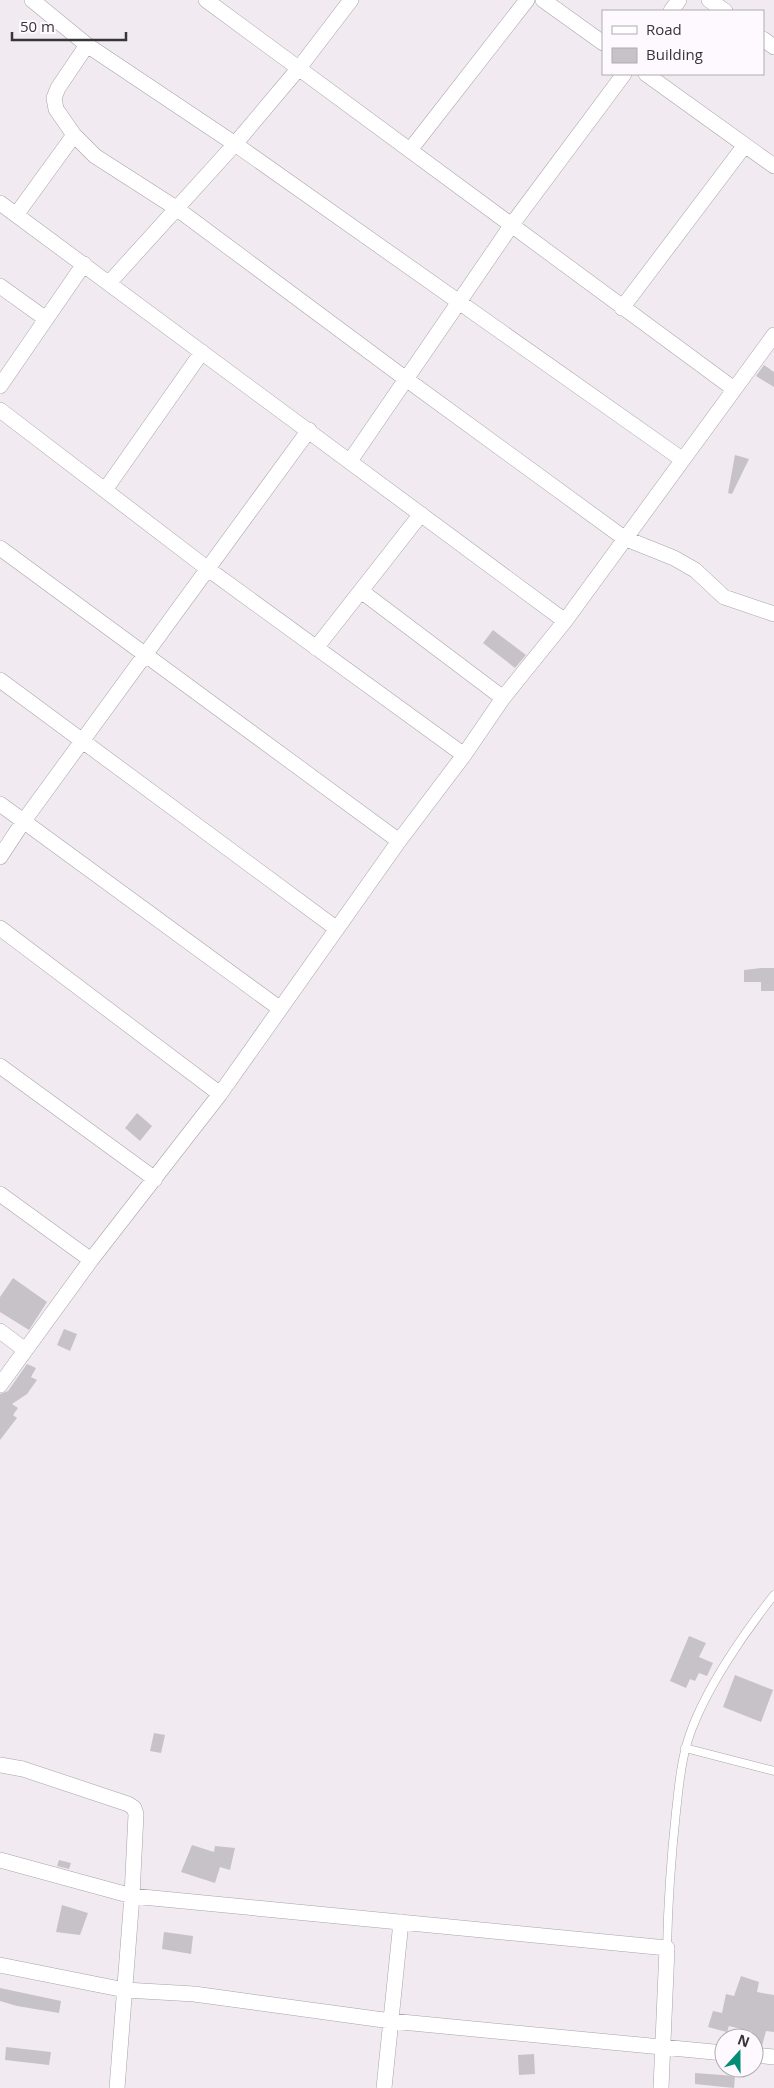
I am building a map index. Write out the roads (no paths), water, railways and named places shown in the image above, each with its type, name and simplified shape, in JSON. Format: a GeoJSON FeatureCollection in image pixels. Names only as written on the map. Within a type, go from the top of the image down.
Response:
{"type":"FeatureCollection","features":[{"type":"Feature","properties":{"kind":"street"},"geometry":{"type":"LineString","coordinates":[[32,0],[88,45],[235,144],[683,460]]}},
{"type":"Feature","properties":{"kind":"street"},"geometry":{"type":"LineString","coordinates":[[206,0],[734,390]]}},
{"type":"Feature","properties":{"kind":"street"},"geometry":{"type":"LineString","coordinates":[[109,283],[235,144],[299,68],[351,0]]}},
{"type":"Feature","properties":{"kind":"street"},"geometry":{"type":"LineString","coordinates":[[410,150],[527,0]]}},
{"type":"Feature","properties":{"kind":"street"},"geometry":{"type":"LineString","coordinates":[[543,0],[602,42]]}},
{"type":"Feature","properties":{"kind":"street"},"geometry":{"type":"LineString","coordinates":[[709,0],[724,10]]}},
{"type":"Feature","properties":{"kind":"street"},"geometry":{"type":"LineString","coordinates":[[88,45],[58,88],[54,98],[56,109],[74,135],[96,156],[176,208],[406,380],[624,538],[674,558],[695,570],[724,597],[771,610]]}},
{"type":"Feature","properties":{"kind":"street"},"geometry":{"type":"LineString","coordinates":[[350,461],[512,225],[623,75]]}},
{"type":"Feature","properties":{"kind":"street"},"geometry":{"type":"LineString","coordinates":[[647,75],[774,166]]}},
{"type":"Feature","properties":{"kind":"street"},"geometry":{"type":"LineString","coordinates":[[16,215],[74,135]]}},
{"type":"Feature","properties":{"kind":"street"},"geometry":{"type":"LineString","coordinates":[[622,308],[745,145]]}},
{"type":"Feature","properties":{"kind":"street"},"geometry":{"type":"LineString","coordinates":[[0,203],[565,621]]}},
{"type":"Feature","properties":{"kind":"street"},"geometry":{"type":"LineString","coordinates":[[0,386],[84,264]]}},
{"type":"Feature","properties":{"kind":"street"},"geometry":{"type":"LineString","coordinates":[[0,286],[46,319]]}},
{"type":"Feature","properties":{"kind":"street"},"geometry":{"type":"LineString","coordinates":[[0,1385],[91,1260],[220,1094],[279,1008],[338,929],[399,841],[464,755],[503,698],[565,621],[774,335]]}},
{"type":"Feature","properties":{"kind":"street"},"geometry":{"type":"LineString","coordinates":[[104,490],[202,352]]}},
{"type":"Feature","properties":{"kind":"street"},"geometry":{"type":"LineString","coordinates":[[0,410],[208,569],[464,755]]}},
{"type":"Feature","properties":{"kind":"street"},"geometry":{"type":"LineString","coordinates":[[0,857],[23,822],[309,430]]}},
{"type":"Feature","properties":{"kind":"street"},"geometry":{"type":"LineString","coordinates":[[316,648],[421,514]]}},
{"type":"Feature","properties":{"kind":"street"},"geometry":{"type":"LineString","coordinates":[[0,548],[399,841]]}},
{"type":"Feature","properties":{"kind":"street"},"geometry":{"type":"LineString","coordinates":[[361,591],[503,698]]}},
{"type":"Feature","properties":{"kind":"street"},"geometry":{"type":"LineString","coordinates":[[0,680],[338,929]]}},
{"type":"Feature","properties":{"kind":"street"},"geometry":{"type":"LineString","coordinates":[[0,804],[279,1008]]}},
{"type":"Feature","properties":{"kind":"street"},"geometry":{"type":"LineString","coordinates":[[0,928],[220,1094]]}},
{"type":"Feature","properties":{"kind":"street"},"geometry":{"type":"LineString","coordinates":[[0,1066],[155,1179]]}},
{"type":"Feature","properties":{"kind":"street"},"geometry":{"type":"LineString","coordinates":[[0,1194],[91,1260]]}},
{"type":"Feature","properties":{"kind":"street"},"geometry":{"type":"LineString","coordinates":[[0,1331],[25,1350]]}},
{"type":"Feature","properties":{"kind":"street"},"geometry":{"type":"LineString","coordinates":[[0,1764],[23,1769],[128,1804],[134,1808],[136,1814],[132,1896],[117,2088]]}},
{"type":"Feature","properties":{"kind":"street"},"geometry":{"type":"LineString","coordinates":[[0,1860],[132,1896],[668,1948],[661,2088]]}},
{"type":"Feature","properties":{"kind":"street"},"geometry":{"type":"LineString","coordinates":[[384,2088],[401,1922]]}},
{"type":"Feature","properties":{"kind":"street"},"geometry":{"type":"LineString","coordinates":[[0,1965],[125,1990],[194,1994],[390,2021],[714,2052]]}},
{"type":"Feature","properties":{"kind":"lane"},"geometry":{"type":"LineString","coordinates":[[668,1948],[668,1884],[681,1771],[686,1748],[697,1714],[706,1696],[756,1617],[774,1594]]}},
{"type":"Feature","properties":{"kind":"lane"},"geometry":{"type":"LineString","coordinates":[[686,1748],[774,1771]]}}]}
